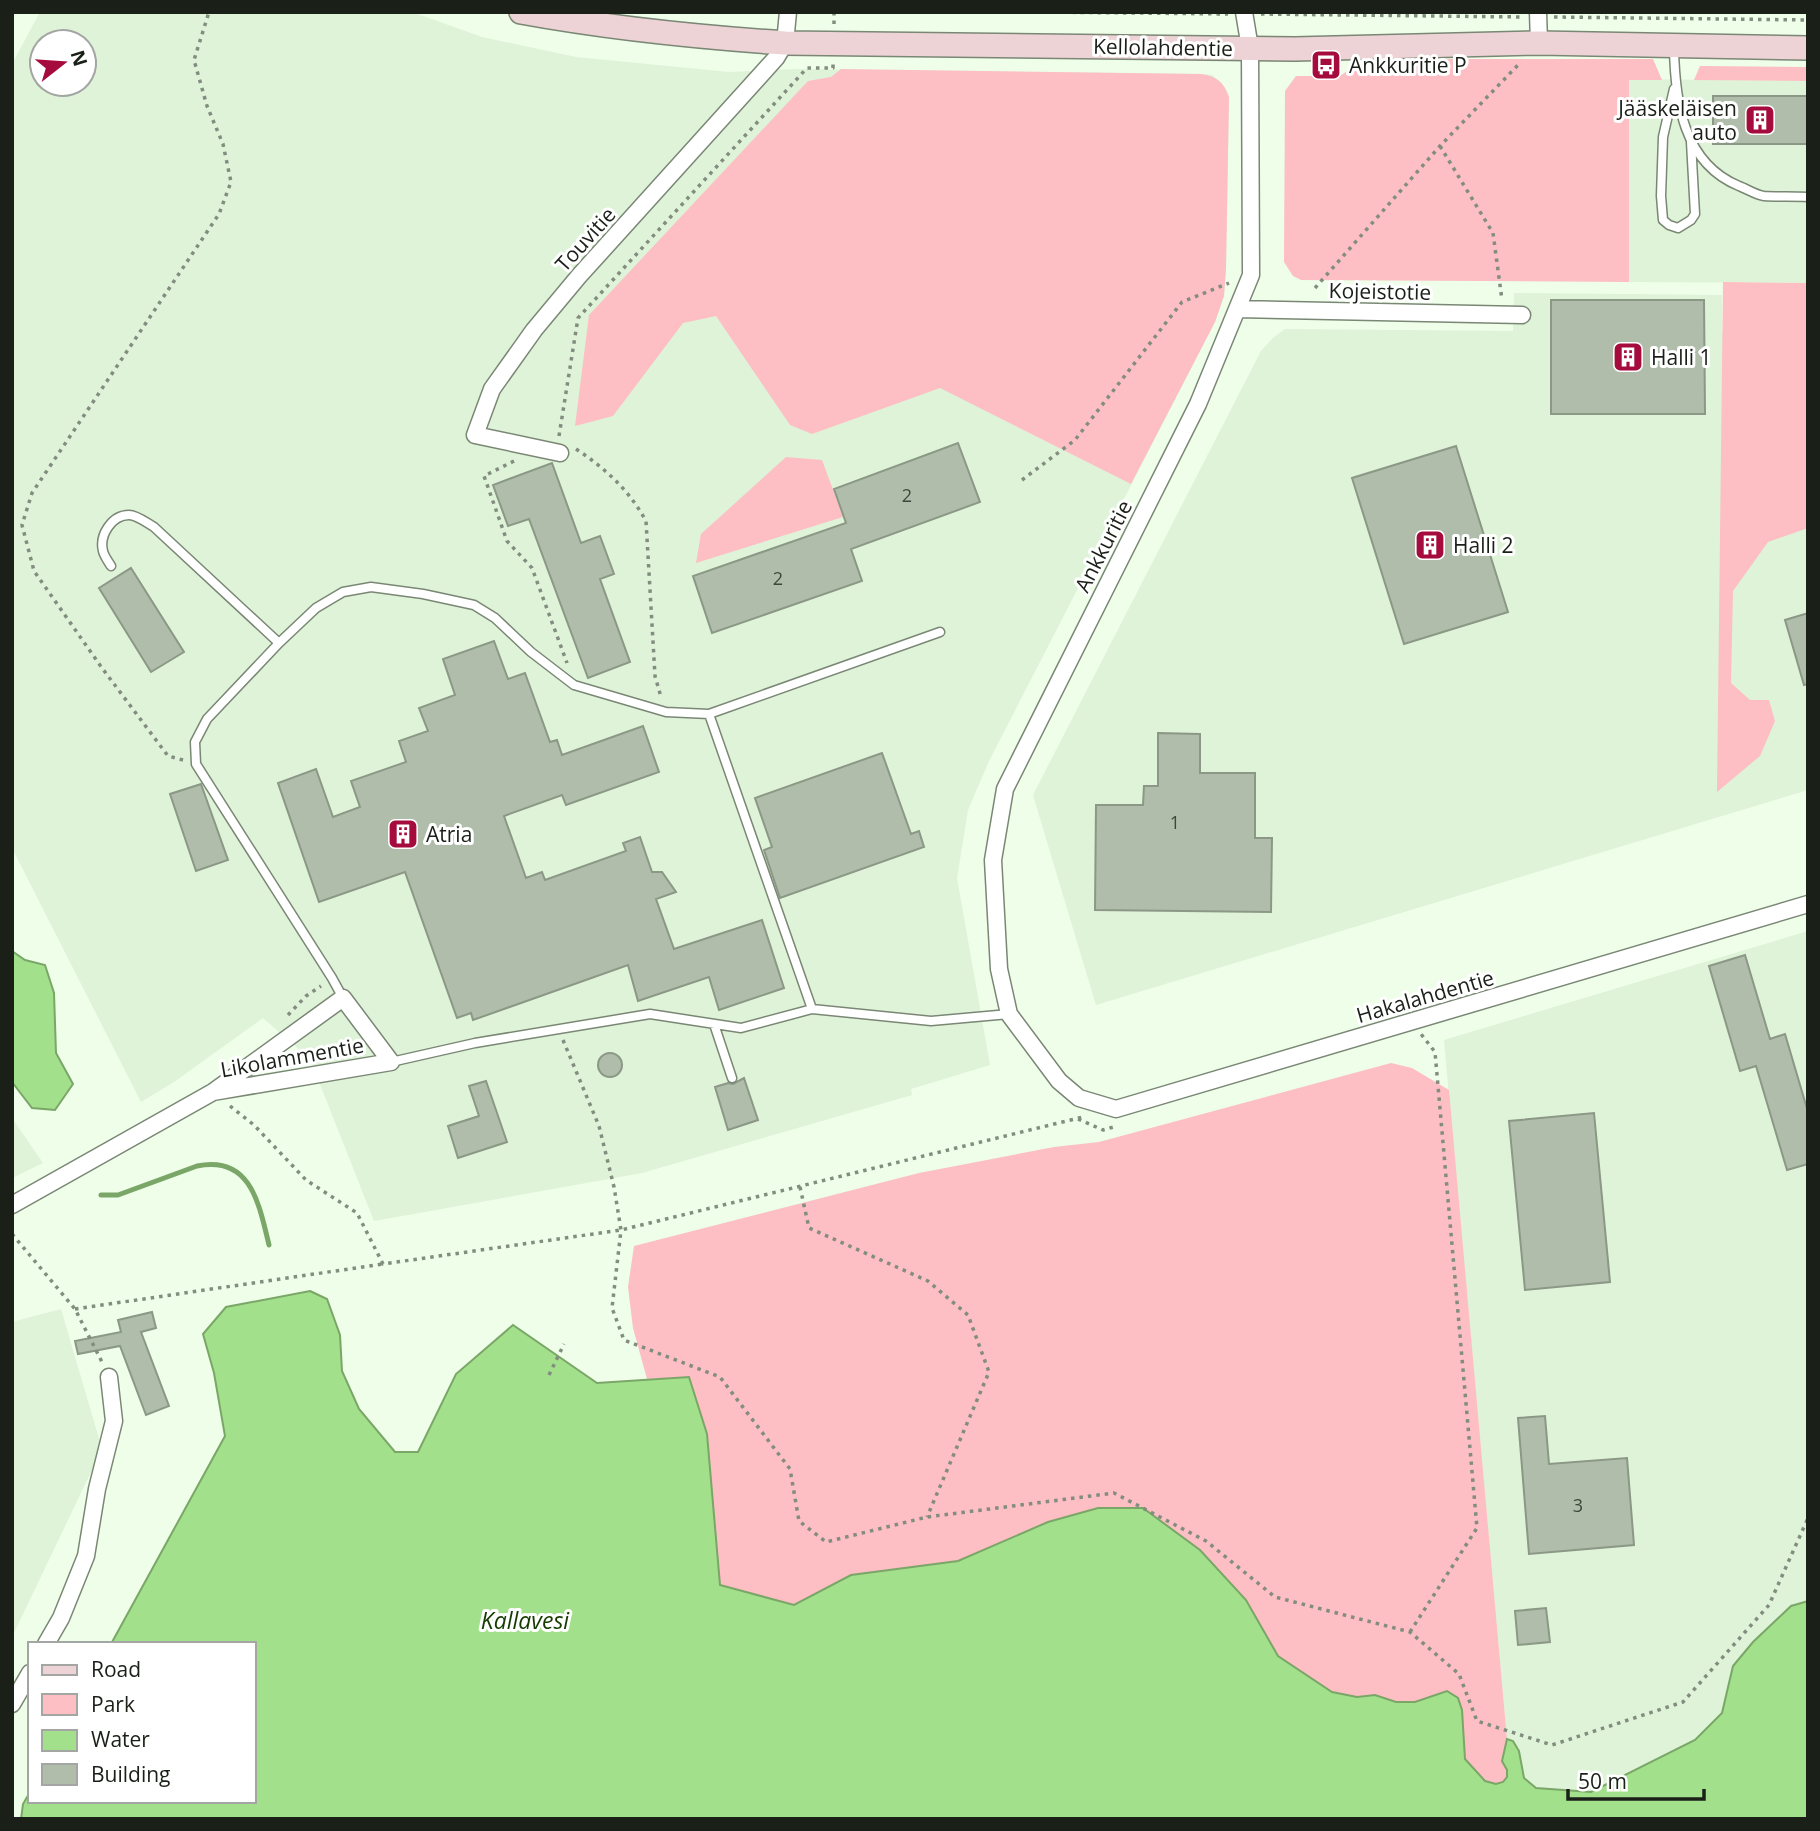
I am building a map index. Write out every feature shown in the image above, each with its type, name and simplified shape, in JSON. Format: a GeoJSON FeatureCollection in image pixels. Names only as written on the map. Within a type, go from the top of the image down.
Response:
{"type":"FeatureCollection","features":[{"type":"Feature","properties":{"kind":"street","name":"Kellolahdentie"},"geometry":{"type":"LineString","coordinates":[[521,12],[582,23],[785,43],[1250,48],[1539,43],[1808,48]]}},
{"type":"Feature","properties":{"kind":"street"},"geometry":{"type":"LineString","coordinates":[[785,43],[788,12]]}},
{"type":"Feature","properties":{"kind":"street","name":"Ankkuritie"},"geometry":{"type":"LineString","coordinates":[[1116,1109],[1079,1098],[1059,1081],[1009,1014],[999,969],[993,860],[1006,789],[1198,404],[1251,275],[1250,48],[1244,13]]}},
{"type":"Feature","properties":{"kind":"street"},"geometry":{"type":"LineString","coordinates":[[1538,15],[1539,43]]}},
{"type":"Feature","properties":{"kind":"street","name":"Touvitie"},"geometry":{"type":"LineString","coordinates":[[565,449],[536,449],[475,435],[492,389],[534,330],[579,276],[776,58],[785,43]]}},
{"type":"Feature","properties":{"kind":"street","name":"Kojeistotie"},"geometry":{"type":"LineString","coordinates":[[1237,309],[1522,315]]}},
{"type":"Feature","properties":{"kind":"street","name":"Hakalahdentie"},"geometry":{"type":"LineString","coordinates":[[1116,1109],[1808,904]]}},
{"type":"Feature","properties":{"kind":"street","name":"Likolammentie"},"geometry":{"type":"LineString","coordinates":[[12,1205],[213,1093],[343,998],[391,1062],[213,1093]]}},
{"type":"Feature","properties":{"kind":"street"},"geometry":{"type":"LineString","coordinates":[[47,1642],[61,1618],[86,1556],[97,1489],[114,1421],[109,1377]]}},
{"type":"Feature","properties":{"kind":"street"},"geometry":{"type":"LineString","coordinates":[[12,1704],[28,1676]]}},
{"type":"Feature","properties":{"kind":"lane"},"geometry":{"type":"LineString","coordinates":[[1674,45],[1674,89],[1663,137],[1661,196],[1663,220],[1678,228],[1695,214],[1691,142]]}},
{"type":"Feature","properties":{"kind":"lane"},"geometry":{"type":"LineString","coordinates":[[1674,89],[1691,142],[1700,157],[1727,181],[1761,195],[1808,197]]}},
{"type":"Feature","properties":{"kind":"lane"},"geometry":{"type":"LineString","coordinates":[[111,566],[102,550],[105,530],[114,520],[129,515],[142,520],[154,527],[279,643]]}},
{"type":"Feature","properties":{"kind":"lane"},"geometry":{"type":"LineString","coordinates":[[343,998],[196,764],[195,742],[207,719],[316,608],[343,593],[372,587],[474,605],[495,618],[531,652],[574,685],[666,712],[709,714],[940,632]]}},
{"type":"Feature","properties":{"kind":"lane"},"geometry":{"type":"LineString","coordinates":[[709,714],[812,1009]]}},
{"type":"Feature","properties":{"kind":"lane"},"geometry":{"type":"LineString","coordinates":[[391,1062],[475,1042],[650,1014],[741,1028],[812,1009],[931,1021],[1009,1014]]}},
{"type":"Feature","properties":{"kind":"lane"},"geometry":{"type":"LineString","coordinates":[[715,1024],[732,1079]]}},
{"type":"Feature","properties":{"kind":"path"},"geometry":{"type":"LineString","coordinates":[[168,756],[34,571],[22,525],[32,493],[219,214],[231,182],[223,144],[194,60],[209,12]]}},
{"type":"Feature","properties":{"kind":"path"},"geometry":{"type":"LineString","coordinates":[[558,638],[532,568],[507,541],[484,476],[559,437],[578,318],[807,68],[833,68],[834,12]]}},
{"type":"Feature","properties":{"kind":"path"},"geometry":{"type":"LineString","coordinates":[[1038,12],[1538,15],[1808,20]]}},
{"type":"Feature","properties":{"kind":"path"},"geometry":{"type":"LineString","coordinates":[[1315,288],[1440,146],[1539,43]]}},
{"type":"Feature","properties":{"kind":"path"},"geometry":{"type":"LineString","coordinates":[[1440,146],[1493,233],[1504,315]]}},
{"type":"Feature","properties":{"kind":"path"},"geometry":{"type":"LineString","coordinates":[[1022,480],[1075,440],[1182,302],[1251,275]]}},
{"type":"Feature","properties":{"kind":"path"},"geometry":{"type":"LineString","coordinates":[[565,449],[605,468],[636,504],[646,521],[655,676],[666,712]]}},
{"type":"Feature","properties":{"kind":"path"},"geometry":{"type":"LineString","coordinates":[[285,1018],[306,996],[332,978]]}},
{"type":"Feature","properties":{"kind":"path"},"geometry":{"type":"LineString","coordinates":[[1410,1632],[1477,1528],[1435,1052],[1421,1035],[1420,1020]]}},
{"type":"Feature","properties":{"kind":"path"},"geometry":{"type":"LineString","coordinates":[[558,1029],[599,1126],[614,1187],[621,1230],[612,1308],[624,1340],[720,1377],[790,1469],[799,1521],[826,1542],[927,1517],[1114,1493],[1206,1541],[1275,1597],[1410,1632],[1460,1674],[1477,1721],[1552,1745],[1683,1702],[1769,1605],[1808,1518]]}},
{"type":"Feature","properties":{"kind":"path"},"geometry":{"type":"LineString","coordinates":[[213,1093],[254,1125],[306,1180],[357,1213],[383,1264]]}},
{"type":"Feature","properties":{"kind":"path"},"geometry":{"type":"LineString","coordinates":[[75,1309],[621,1230],[1116,1109]]}},
{"type":"Feature","properties":{"kind":"path"},"geometry":{"type":"LineString","coordinates":[[800,1187],[809,1228],[928,1281],[968,1315],[989,1371],[927,1517]]}},
{"type":"Feature","properties":{"kind":"path"},"geometry":{"type":"LineString","coordinates":[[12,1234],[75,1309],[109,1377]]}},
{"type":"Feature","properties":{"kind":"path"},"geometry":{"type":"LineString","coordinates":[[549,1375],[565,1344]]}},
{"type":"Feature","properties":{"kind":"shaded area","name":"Atria"},"geometry":{"type":"Polygon","coordinates":[[[40,12],[412,12],[482,37],[576,57],[729,72],[794,69],[1201,74],[1212,75],[1221,82],[1229,97],[1226,269],[1224,296],[1215,322],[989,761],[968,810],[957,878],[990,1065],[911,1089],[912,1095],[642,1173],[374,1221],[310,1059],[263,1018],[174,1082],[141,1102],[12,848],[12,64],[28,34],[28,98],[98,98],[98,28],[31,28],[40,12]]]}},
{"type":"Feature","properties":{"kind":"shaded area"},"geometry":{"type":"Polygon","coordinates":[[[1629,79],[1808,81],[1808,283],[1629,282],[1629,79]]]}},
{"type":"Feature","properties":{"kind":"shaded area"},"geometry":{"type":"Polygon","coordinates":[[[1514,293],[1722,295],[1722,332],[1808,333],[1808,790],[1096,1005],[1033,795],[1261,351],[1285,329],[1513,331],[1514,293]]]}},
{"type":"Feature","properties":{"kind":"shaded area"},"geometry":{"type":"Polygon","coordinates":[[[1808,931],[1808,1601],[1791,1606],[1753,1642],[1733,1666],[1722,1713],[1695,1740],[1590,1792],[1536,1788],[1524,1778],[1513,1741],[1507,1739],[1444,1040],[1808,931]]]}},
{"type":"Feature","properties":{"kind":"shaded area"},"geometry":{"type":"Polygon","coordinates":[[[12,1118],[43,1163],[12,1178],[12,1118]]]}},
{"type":"Feature","properties":{"kind":"shaded area"},"geometry":{"type":"Polygon","coordinates":[[[61,1309],[102,1449],[12,1637],[12,1322],[61,1309]]]}},
{"type":"Feature","properties":{"kind":"green space"},"geometry":{"type":"Polygon","coordinates":[[[1364,59],[1653,59],[1662,80],[1629,80],[1629,282],[1301,280],[1293,276],[1284,262],[1285,91],[1296,76],[1340,76],[1364,59]]]}},
{"type":"Feature","properties":{"kind":"green space"},"geometry":{"type":"Polygon","coordinates":[[[1700,66],[1808,67],[1808,81],[1694,80],[1700,66]]]}},
{"type":"Feature","properties":{"kind":"green space"},"geometry":{"type":"Polygon","coordinates":[[[841,69],[1201,74],[1215,78],[1225,87],[1229,97],[1224,296],[1215,322],[1131,484],[940,388],[812,434],[790,425],[716,316],[683,323],[613,416],[575,426],[589,315],[808,81],[831,77],[841,69]]]}},
{"type":"Feature","properties":{"kind":"green space"},"geometry":{"type":"Polygon","coordinates":[[[1723,282],[1808,283],[1808,528],[1768,542],[1733,591],[1731,683],[1750,700],[1769,700],[1775,721],[1760,756],[1717,792],[1723,282]]]}},
{"type":"Feature","properties":{"kind":"green space"},"geometry":{"type":"Polygon","coordinates":[[[786,457],[822,460],[843,517],[696,563],[701,534],[786,457]]]}},
{"type":"Feature","properties":{"kind":"green space"},"geometry":{"type":"Polygon","coordinates":[[[1391,1063],[1412,1068],[1449,1090],[1507,1739],[1502,1761],[1507,1777],[1503,1783],[1485,1781],[1465,1758],[1462,1710],[1447,1691],[1415,1702],[1396,1702],[1375,1695],[1357,1697],[1332,1692],[1278,1656],[1246,1600],[1200,1550],[1048,1522],[958,1561],[851,1575],[794,1605],[720,1585],[707,1434],[689,1377],[647,1379],[633,1328],[628,1287],[634,1246],[919,1173],[1054,1147],[1099,1142],[1391,1063]]]}},
{"type":"Feature","properties":{"kind":"water"},"geometry":{"type":"Polygon","coordinates":[[[12,951],[25,960],[45,965],[54,993],[56,1053],[73,1084],[55,1110],[32,1108],[12,1082],[12,951]]]}},
{"type":"Feature","properties":{"kind":"water","name":"Kallavesi"},"geometry":{"type":"Polygon","coordinates":[[[310,1291],[327,1299],[340,1335],[342,1371],[359,1409],[395,1452],[418,1452],[456,1374],[513,1325],[597,1383],[689,1377],[707,1434],[720,1585],[794,1605],[851,1575],[958,1561],[1048,1522],[1098,1508],[1143,1508],[1200,1550],[1246,1600],[1278,1656],[1332,1692],[1357,1697],[1375,1695],[1396,1702],[1415,1702],[1447,1691],[1458,1698],[1462,1710],[1465,1759],[1485,1781],[1496,1784],[1507,1777],[1502,1761],[1507,1739],[1513,1741],[1519,1751],[1524,1778],[1536,1788],[1591,1792],[1695,1740],[1722,1713],[1733,1666],[1753,1642],[1791,1606],[1808,1601],[1808,1819],[21,1819],[23,1804],[28,1795],[28,1803],[256,1803],[256,1642],[112,1642],[225,1436],[214,1373],[203,1334],[226,1307],[310,1291]]]}},
{"type":"Feature","properties":{"kind":"building","name":"Jääskeläisen auto"},"geometry":{"type":"Polygon","coordinates":[[[1713,96],[1808,96],[1808,144],[1713,144],[1713,96]]]}},
{"type":"Feature","properties":{"kind":"building","name":"Halli 1"},"geometry":{"type":"Polygon","coordinates":[[[1551,300],[1704,300],[1705,414],[1551,414],[1551,300]]]}},
{"type":"Feature","properties":{"kind":"building"},"geometry":{"type":"Polygon","coordinates":[[[958,443],[980,502],[851,549],[862,581],[712,633],[693,576],[846,523],[834,489],[958,443]]]}},
{"type":"Feature","properties":{"kind":"building","name":"Halli 2"},"geometry":{"type":"Polygon","coordinates":[[[1456,446],[1508,612],[1404,644],[1352,478],[1456,446]]]}},
{"type":"Feature","properties":{"kind":"building"},"geometry":{"type":"Polygon","coordinates":[[[552,463],[581,543],[600,536],[614,574],[600,579],[630,662],[588,678],[529,519],[508,526],[493,485],[552,463]]]}},
{"type":"Feature","properties":{"kind":"building"},"geometry":{"type":"Polygon","coordinates":[[[131,568],[184,652],[151,672],[99,588],[131,568]]]}},
{"type":"Feature","properties":{"kind":"building"},"geometry":{"type":"Polygon","coordinates":[[[1808,613],[1808,684],[1804,685],[1785,620],[1808,613]]]}},
{"type":"Feature","properties":{"kind":"building","name":"Atria"},"geometry":{"type":"Polygon","coordinates":[[[494,641],[508,679],[525,673],[550,742],[557,740],[562,755],[643,726],[659,772],[566,805],[562,795],[504,816],[526,878],[542,872],[545,880],[626,851],[623,843],[640,837],[652,872],[662,872],[676,892],[656,899],[674,949],[762,920],[784,988],[719,1010],[709,977],[638,1001],[628,965],[473,1020],[471,1013],[457,1018],[405,872],[319,902],[278,783],[316,769],[333,817],[360,807],[351,781],[406,762],[399,741],[428,731],[419,708],[455,695],[443,659],[494,641]]]}},
{"type":"Feature","properties":{"kind":"building"},"geometry":{"type":"Polygon","coordinates":[[[1158,733],[1200,734],[1200,773],[1255,773],[1255,838],[1272,838],[1271,912],[1095,910],[1096,805],[1143,805],[1144,786],[1158,786],[1158,733]]]}},
{"type":"Feature","properties":{"kind":"building"},"geometry":{"type":"Polygon","coordinates":[[[882,753],[911,834],[919,831],[924,847],[780,898],[764,850],[772,847],[755,798],[882,753]]]}},
{"type":"Feature","properties":{"kind":"building"},"geometry":{"type":"Polygon","coordinates":[[[201,784],[228,860],[196,871],[170,794],[201,784]]]}},
{"type":"Feature","properties":{"kind":"building"},"geometry":{"type":"Polygon","coordinates":[[[1745,955],[1770,1039],[1785,1034],[1808,1112],[1808,1164],[1787,1170],[1756,1066],[1740,1071],[1709,966],[1745,955]]]}},
{"type":"Feature","properties":{"kind":"building"},"geometry":{"type":"Polygon","coordinates":[[[610,1053],[619,1056],[622,1065],[619,1074],[610,1077],[601,1074],[598,1065],[601,1056],[610,1053]]]}},
{"type":"Feature","properties":{"kind":"building"},"geometry":{"type":"Polygon","coordinates":[[[744,1078],[758,1120],[728,1130],[715,1087],[733,1084],[744,1078]]]}},
{"type":"Feature","properties":{"kind":"building"},"geometry":{"type":"Polygon","coordinates":[[[486,1081],[507,1142],[458,1158],[448,1126],[479,1116],[469,1086],[486,1081]]]}},
{"type":"Feature","properties":{"kind":"building"},"geometry":{"type":"Polygon","coordinates":[[[1594,1113],[1610,1282],[1525,1290],[1509,1121],[1594,1113]]]}},
{"type":"Feature","properties":{"kind":"building"},"geometry":{"type":"Polygon","coordinates":[[[152,1312],[156,1328],[141,1332],[169,1406],[146,1415],[120,1346],[78,1354],[75,1341],[121,1332],[118,1320],[152,1312]]]}},
{"type":"Feature","properties":{"kind":"building"},"geometry":{"type":"Polygon","coordinates":[[[1545,1416],[1549,1464],[1627,1458],[1634,1545],[1529,1554],[1518,1418],[1545,1416]]]}},
{"type":"Feature","properties":{"kind":"building"},"geometry":{"type":"Polygon","coordinates":[[[1546,1608],[1550,1642],[1518,1645],[1515,1611],[1546,1608]]]}},
{"type":"Feature","properties":{"kind":"waterway"},"geometry":{"type":"LineString","coordinates":[[101,1195],[118,1195],[197,1166],[230,1168],[241,1175],[256,1199],[269,1245]]}},
{"type":"Feature","properties":{"kind":"place","name":"Ankkuritie P"},"geometry":{"type":"Point","coordinates":[1326,65]}},
{"type":"Feature","properties":{"kind":"place","name":"Jääskeläisen auto"},"geometry":{"type":"Point","coordinates":[1760,120]}},
{"type":"Feature","properties":{"kind":"place","name":"Halli 1"},"geometry":{"type":"Point","coordinates":[1628,357]}},
{"type":"Feature","properties":{"kind":"place","name":"Halli 2"},"geometry":{"type":"Point","coordinates":[1430,545]}},
{"type":"Feature","properties":{"kind":"place","name":"Atria"},"geometry":{"type":"Point","coordinates":[403,834]}}]}
